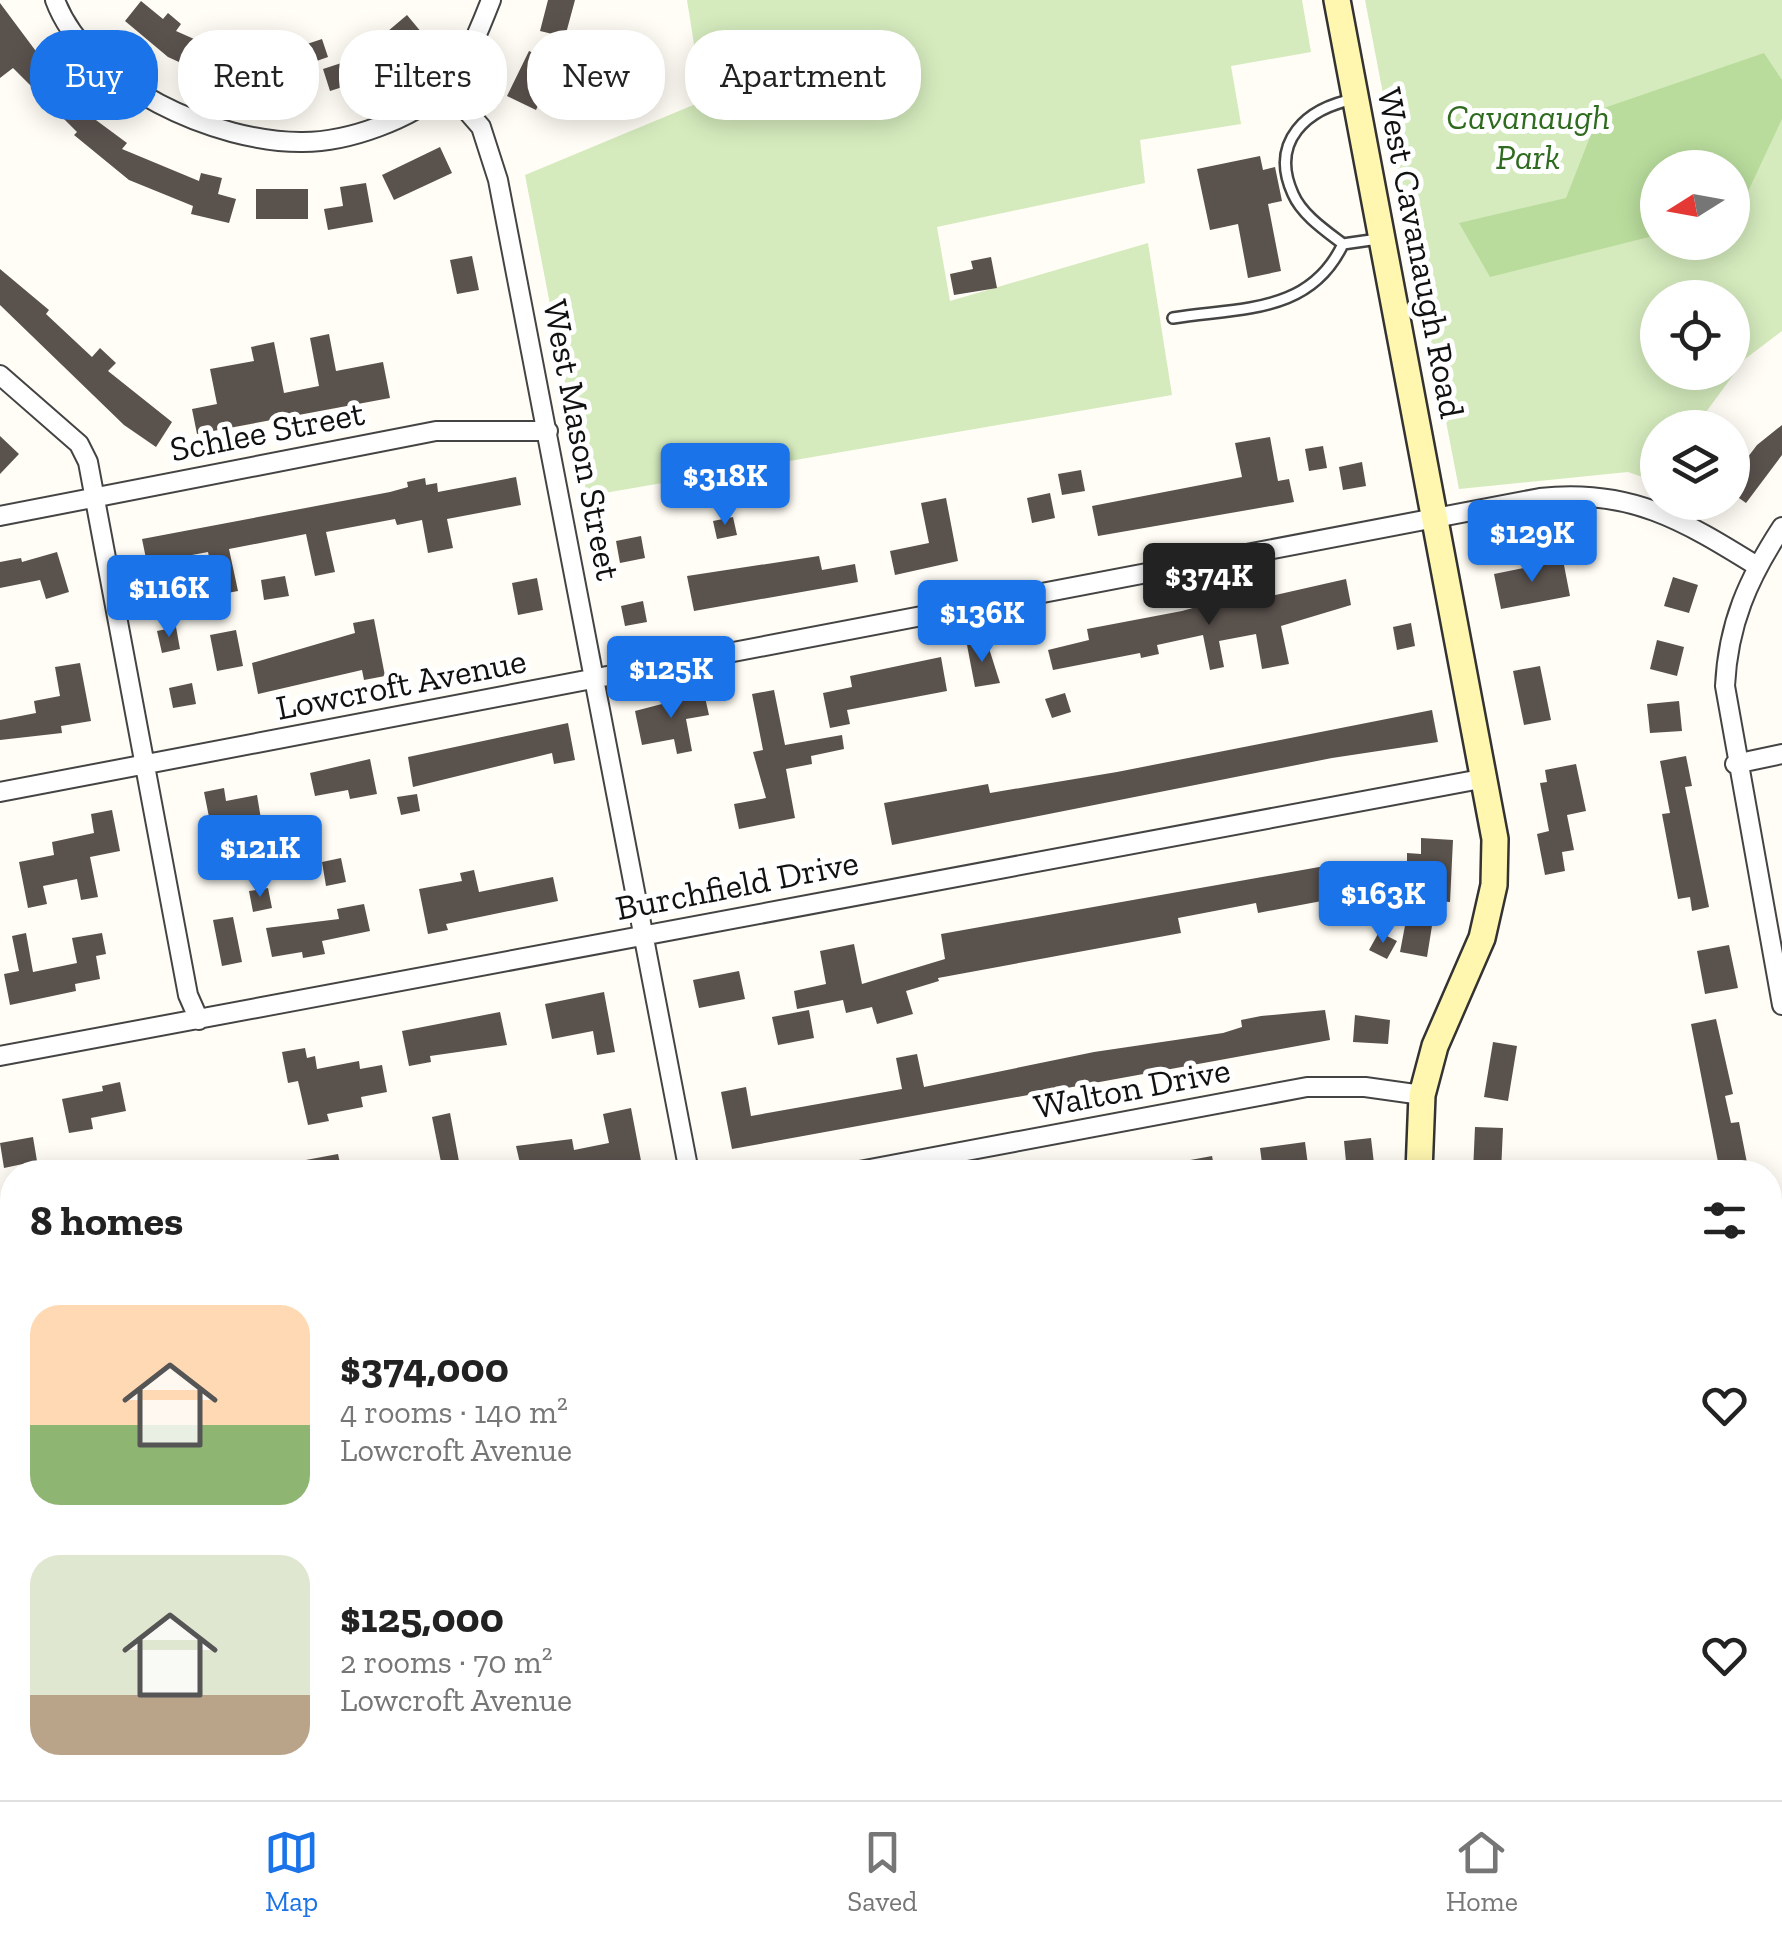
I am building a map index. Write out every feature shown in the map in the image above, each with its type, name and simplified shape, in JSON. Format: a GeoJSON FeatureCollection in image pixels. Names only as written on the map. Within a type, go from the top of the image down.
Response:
{"type":"FeatureCollection","features":[{"type":"Feature","properties":{"kind":"street"},"geometry":{"type":"LineString","coordinates":[[54,0],[98,62],[152,100],[196,121],[257,138],[306,142],[382,126],[392,120]]}},
{"type":"Feature","properties":{"kind":"street"},"geometry":{"type":"LineString","coordinates":[[476,30],[491,0]]}},
{"type":"Feature","properties":{"kind":"street","name":"West Cavanaugh Road"},"geometry":{"type":"LineString","coordinates":[[1337,0],[1495,839],[1494,885],[1482,938],[1434,1046],[1422,1095],[1419,1160]]}},
{"type":"Feature","properties":{"kind":"street","name":"West Mason Street"},"geometry":{"type":"LineString","coordinates":[[476,120],[498,180],[687,1160]]}},
{"type":"Feature","properties":{"kind":"street"},"geometry":{"type":"LineString","coordinates":[[0,375],[79,444],[95,498],[188,995],[200,1020]]}},
{"type":"Feature","properties":{"kind":"street","name":"Schlee Street"},"geometry":{"type":"LineString","coordinates":[[0,516],[436,430],[548,432]]}},
{"type":"Feature","properties":{"kind":"street","name":"Lowcroft Avenue"},"geometry":{"type":"LineString","coordinates":[[0,792],[145,768],[1560,496],[1616,497],[1650,506],[1756,566]]}},
{"type":"Feature","properties":{"kind":"street"},"geometry":{"type":"LineString","coordinates":[[1782,527],[1756,566],[1727,646],[1724,686],[1782,1005]]}},
{"type":"Feature","properties":{"kind":"street"},"geometry":{"type":"LineString","coordinates":[[1736,764],[1782,754]]}},
{"type":"Feature","properties":{"kind":"street","name":"Burchfield Drive"},"geometry":{"type":"LineString","coordinates":[[0,1056],[1486,778]]}},
{"type":"Feature","properties":{"kind":"street","name":"Walton Drive"},"geometry":{"type":"LineString","coordinates":[[918,1160],[1308,1087],[1365,1087],[1422,1095]]}},
{"type":"Feature","properties":{"kind":"lane"},"geometry":{"type":"LineString","coordinates":[[1343,244],[1300,205],[1292,192],[1287,160],[1292,138],[1305,117],[1321,108],[1356,99]]}},
{"type":"Feature","properties":{"kind":"lane"},"geometry":{"type":"LineString","coordinates":[[1343,244],[1383,238]]}},
{"type":"Feature","properties":{"kind":"lane"},"geometry":{"type":"LineString","coordinates":[[1174,318],[1308,292],[1331,270],[1343,244]]}},
{"type":"Feature","properties":{"kind":"lane"},"geometry":{"type":"LineString","coordinates":[[549,1800],[566,1800]]}},
{"type":"Feature","properties":{"kind":"green space"},"geometry":{"type":"Polygon","coordinates":[[[687,0],[1302,0],[1311,52],[1231,66],[1241,124],[1140,140],[1145,183],[937,227],[950,301],[1148,243],[1172,395],[587,496],[525,175],[685,108],[685,120],[921,120],[921,30],[692,30],[687,0]]]}},
{"type":"Feature","properties":{"kind":"green space","name":"Cavanaugh Park"},"geometry":{"type":"Polygon","coordinates":[[[1365,0],[1782,0],[1782,331],[1750,355],[1750,280],[1640,280],[1640,390],[1722,390],[1708,410],[1640,410],[1640,476],[1628,472],[1459,489],[1365,0]]]}},
{"type":"Feature","properties":{"kind":"green space"},"geometry":{"type":"Polygon","coordinates":[[[1764,53],[1782,80],[1782,119],[1750,187],[1750,150],[1640,150],[1640,239],[1490,277],[1459,223],[1566,198],[1601,109],[1764,53]]]}},
{"type":"Feature","properties":{"kind":"building"},"geometry":{"type":"Polygon","coordinates":[[[548,0],[575,0],[567,30],[540,30],[548,0]]]}},
{"type":"Feature","properties":{"kind":"building"},"geometry":{"type":"Polygon","coordinates":[[[141,1],[163,19],[168,13],[181,24],[176,31],[178,62],[158,49],[158,30],[136,30],[125,21],[141,1]]]}},
{"type":"Feature","properties":{"kind":"building"},"geometry":{"type":"Polygon","coordinates":[[[0,3],[30,43],[30,85],[13,68],[0,78],[0,3]]]}},
{"type":"Feature","properties":{"kind":"building"},"geometry":{"type":"Polygon","coordinates":[[[407,15],[420,30],[389,30],[407,15]]]}},
{"type":"Feature","properties":{"kind":"building"},"geometry":{"type":"Polygon","coordinates":[[[322,39],[328,57],[319,60],[319,40],[322,39]]]}},
{"type":"Feature","properties":{"kind":"building"},"geometry":{"type":"Polygon","coordinates":[[[527,55],[527,106],[507,96],[527,55]]]}},
{"type":"Feature","properties":{"kind":"building"},"geometry":{"type":"Polygon","coordinates":[[[339,64],[339,88],[330,91],[323,69],[339,64]]]}},
{"type":"Feature","properties":{"kind":"building"},"geometry":{"type":"Polygon","coordinates":[[[65,120],[96,120],[127,143],[122,149],[199,181],[201,173],[222,178],[218,194],[236,199],[229,223],[191,214],[193,206],[129,180],[74,135],[77,132],[65,120]]]}},
{"type":"Feature","properties":{"kind":"building"},"geometry":{"type":"Polygon","coordinates":[[[440,147],[452,173],[394,200],[382,175],[440,147]]]}},
{"type":"Feature","properties":{"kind":"building"},"geometry":{"type":"Polygon","coordinates":[[[1260,156],[1263,170],[1275,167],[1282,201],[1268,204],[1281,271],[1248,278],[1238,224],[1210,230],[1197,169],[1260,156]]]}},
{"type":"Feature","properties":{"kind":"building"},"geometry":{"type":"Polygon","coordinates":[[[366,183],[373,222],[328,230],[324,209],[343,206],[340,187],[366,183]]]}},
{"type":"Feature","properties":{"kind":"building"},"geometry":{"type":"Polygon","coordinates":[[[256,189],[308,189],[308,219],[256,219],[256,189]]]}},
{"type":"Feature","properties":{"kind":"building"},"geometry":{"type":"Polygon","coordinates":[[[472,256],[479,290],[457,294],[450,260],[472,256]]]}},
{"type":"Feature","properties":{"kind":"building"},"geometry":{"type":"Polygon","coordinates":[[[991,257],[997,288],[954,295],[950,274],[973,269],[971,261],[991,257]]]}},
{"type":"Feature","properties":{"kind":"building"},"geometry":{"type":"Polygon","coordinates":[[[0,269],[49,310],[46,314],[92,357],[100,348],[116,363],[108,371],[172,422],[156,447],[124,425],[0,305],[0,269]]]}},
{"type":"Feature","properties":{"kind":"building"},"geometry":{"type":"Polygon","coordinates":[[[329,334],[336,371],[383,362],[390,398],[197,434],[192,409],[217,404],[210,369],[254,361],[251,347],[274,342],[284,393],[319,386],[310,338],[329,334]]]}},
{"type":"Feature","properties":{"kind":"building"},"geometry":{"type":"Polygon","coordinates":[[[1782,425],[1782,455],[1750,498],[1750,454],[1782,425]]]}},
{"type":"Feature","properties":{"kind":"building"},"geometry":{"type":"Polygon","coordinates":[[[0,436],[19,454],[0,474],[0,436]]]}},
{"type":"Feature","properties":{"kind":"building"},"geometry":{"type":"Polygon","coordinates":[[[1270,437],[1278,481],[1289,479],[1294,502],[1098,536],[1092,506],[1242,477],[1235,443],[1270,437]]]}},
{"type":"Feature","properties":{"kind":"building"},"geometry":{"type":"Polygon","coordinates":[[[1323,446],[1327,468],[1309,471],[1305,449],[1323,446]]]}},
{"type":"Feature","properties":{"kind":"building"},"geometry":{"type":"Polygon","coordinates":[[[1362,462],[1366,486],[1343,490],[1339,467],[1362,462]]]}},
{"type":"Feature","properties":{"kind":"building"},"geometry":{"type":"Polygon","coordinates":[[[1081,470],[1085,491],[1062,495],[1058,474],[1081,470]]]}},
{"type":"Feature","properties":{"kind":"building"},"geometry":{"type":"Polygon","coordinates":[[[516,477],[521,505],[447,519],[453,548],[428,553],[422,520],[397,525],[395,519],[326,532],[335,572],[315,576],[306,534],[229,549],[238,591],[217,595],[208,552],[176,558],[180,577],[151,583],[142,539],[390,492],[425,478],[426,485],[437,483],[438,492],[516,477]]]}},
{"type":"Feature","properties":{"kind":"building"},"geometry":{"type":"Polygon","coordinates":[[[1050,493],[1055,518],[1032,523],[1027,498],[1050,493]]]}},
{"type":"Feature","properties":{"kind":"building"},"geometry":{"type":"Polygon","coordinates":[[[946,498],[958,561],[895,575],[890,551],[929,543],[921,503],[946,498]]]}},
{"type":"Feature","properties":{"kind":"building"},"geometry":{"type":"Polygon","coordinates":[[[733,517],[737,535],[717,539],[713,521],[733,517]]]}},
{"type":"Feature","properties":{"kind":"building"},"geometry":{"type":"Polygon","coordinates":[[[641,536],[645,558],[620,563],[616,541],[641,536]]]}},
{"type":"Feature","properties":{"kind":"building"},"geometry":{"type":"Polygon","coordinates":[[[57,552],[69,592],[46,599],[40,580],[0,588],[0,562],[21,558],[22,562],[57,552]]]}},
{"type":"Feature","properties":{"kind":"building"},"geometry":{"type":"Polygon","coordinates":[[[819,556],[822,570],[855,564],[858,582],[694,611],[687,576],[819,556]]]}},
{"type":"Feature","properties":{"kind":"building"},"geometry":{"type":"Polygon","coordinates":[[[1563,560],[1570,596],[1501,609],[1494,574],[1563,560]]]}},
{"type":"Feature","properties":{"kind":"building"},"geometry":{"type":"Polygon","coordinates":[[[285,576],[289,596],[264,600],[261,580],[285,576]]]}},
{"type":"Feature","properties":{"kind":"building"},"geometry":{"type":"Polygon","coordinates":[[[1673,577],[1698,585],[1689,613],[1664,606],[1673,577]]]}},
{"type":"Feature","properties":{"kind":"building"},"geometry":{"type":"Polygon","coordinates":[[[537,578],[543,610],[518,615],[512,583],[537,578]]]}},
{"type":"Feature","properties":{"kind":"building"},"geometry":{"type":"Polygon","coordinates":[[[1346,579],[1351,605],[1281,626],[1289,664],[1262,669],[1256,634],[1219,641],[1224,667],[1210,670],[1203,635],[1157,645],[1159,654],[1141,658],[1140,653],[1053,670],[1048,650],[1089,640],[1087,629],[1182,611],[1239,595],[1241,603],[1346,579]]]}},
{"type":"Feature","properties":{"kind":"building"},"geometry":{"type":"Polygon","coordinates":[[[643,601],[647,622],[625,626],[621,606],[643,601]]]}},
{"type":"Feature","properties":{"kind":"building"},"geometry":{"type":"Polygon","coordinates":[[[374,619],[385,676],[364,680],[362,670],[258,694],[252,663],[355,633],[353,623],[374,619]]]}},
{"type":"Feature","properties":{"kind":"building"},"geometry":{"type":"Polygon","coordinates":[[[1411,623],[1415,646],[1397,650],[1393,627],[1411,623]]]}},
{"type":"Feature","properties":{"kind":"building"},"geometry":{"type":"Polygon","coordinates":[[[176,627],[180,649],[162,653],[157,631],[176,627]]]}},
{"type":"Feature","properties":{"kind":"building"},"geometry":{"type":"Polygon","coordinates":[[[236,630],[243,666],[217,671],[210,635],[236,630]]]}},
{"type":"Feature","properties":{"kind":"building"},"geometry":{"type":"Polygon","coordinates":[[[1657,640],[1684,647],[1677,676],[1650,669],[1657,640]]]}},
{"type":"Feature","properties":{"kind":"building"},"geometry":{"type":"Polygon","coordinates":[[[987,642],[1000,683],[975,687],[967,645],[987,642]]]}},
{"type":"Feature","properties":{"kind":"building"},"geometry":{"type":"Polygon","coordinates":[[[941,657],[947,691],[847,710],[850,724],[830,728],[823,693],[852,687],[850,676],[941,657]]]}},
{"type":"Feature","properties":{"kind":"building"},"geometry":{"type":"Polygon","coordinates":[[[80,663],[91,721],[61,726],[62,733],[0,740],[0,720],[36,713],[34,701],[60,696],[55,667],[80,663]]]}},
{"type":"Feature","properties":{"kind":"building"},"geometry":{"type":"Polygon","coordinates":[[[1540,666],[1551,720],[1524,725],[1513,671],[1540,666]]]}},
{"type":"Feature","properties":{"kind":"building"},"geometry":{"type":"Polygon","coordinates":[[[192,683],[196,704],[173,708],[169,688],[192,683]]]}},
{"type":"Feature","properties":{"kind":"building"},"geometry":{"type":"Polygon","coordinates":[[[774,690],[785,745],[842,735],[844,749],[811,756],[812,764],[786,769],[795,818],[739,829],[734,804],[766,798],[753,752],[763,750],[752,694],[774,690]]]}},
{"type":"Feature","properties":{"kind":"building"},"geometry":{"type":"Polygon","coordinates":[[[704,693],[709,715],[686,719],[692,751],[677,754],[674,739],[642,745],[635,711],[704,693]]]}},
{"type":"Feature","properties":{"kind":"building"},"geometry":{"type":"Polygon","coordinates":[[[1065,693],[1071,712],[1052,718],[1045,699],[1065,693]]]}},
{"type":"Feature","properties":{"kind":"building"},"geometry":{"type":"Polygon","coordinates":[[[1679,701],[1682,731],[1650,733],[1647,704],[1679,701]]]}},
{"type":"Feature","properties":{"kind":"building"},"geometry":{"type":"Polygon","coordinates":[[[1432,710],[1438,742],[1332,758],[892,845],[884,803],[988,784],[990,793],[1117,772],[1432,710]]]}},
{"type":"Feature","properties":{"kind":"building"},"geometry":{"type":"Polygon","coordinates":[[[568,723],[575,760],[554,764],[552,753],[413,787],[408,757],[568,723]]]}},
{"type":"Feature","properties":{"kind":"building"},"geometry":{"type":"Polygon","coordinates":[[[1686,756],[1692,786],[1685,787],[1709,907],[1692,911],[1690,897],[1678,899],[1662,814],[1670,813],[1660,761],[1686,756]]]}},
{"type":"Feature","properties":{"kind":"building"},"geometry":{"type":"Polygon","coordinates":[[[370,759],[377,794],[350,799],[348,790],[315,796],[310,773],[370,759]]]}},
{"type":"Feature","properties":{"kind":"building"},"geometry":{"type":"Polygon","coordinates":[[[1576,764],[1586,811],[1567,815],[1574,850],[1562,852],[1565,871],[1545,875],[1537,834],[1549,831],[1540,783],[1547,782],[1545,770],[1576,764]]]}},
{"type":"Feature","properties":{"kind":"building"},"geometry":{"type":"Polygon","coordinates":[[[224,788],[226,801],[257,795],[261,819],[210,822],[204,792],[224,788]]]}},
{"type":"Feature","properties":{"kind":"building"},"geometry":{"type":"Polygon","coordinates":[[[417,794],[420,811],[401,815],[397,797],[417,794]]]}},
{"type":"Feature","properties":{"kind":"building"},"geometry":{"type":"Polygon","coordinates":[[[112,810],[120,851],[90,857],[98,897],[81,900],[77,879],[43,886],[47,904],[28,908],[19,862],[54,855],[52,842],[94,833],[91,814],[112,810]]]}},
{"type":"Feature","properties":{"kind":"building"},"geometry":{"type":"Polygon","coordinates":[[[1421,838],[1453,840],[1450,902],[1436,901],[1427,957],[1400,952],[1407,915],[1419,917],[1421,871],[1407,870],[1407,853],[1421,854],[1421,838]]]}},
{"type":"Feature","properties":{"kind":"building"},"geometry":{"type":"Polygon","coordinates":[[[341,858],[346,882],[326,886],[322,862],[341,858]]]}},
{"type":"Feature","properties":{"kind":"building"},"geometry":{"type":"Polygon","coordinates":[[[1353,861],[1359,894],[1258,913],[1256,903],[1178,918],[1181,933],[938,978],[939,981],[906,991],[913,1014],[877,1024],[872,1007],[846,1013],[843,1000],[797,1009],[794,991],[826,984],[820,951],[854,944],[862,984],[945,959],[941,934],[1353,861]]]}},
{"type":"Feature","properties":{"kind":"building"},"geometry":{"type":"Polygon","coordinates":[[[474,870],[479,892],[553,877],[558,901],[446,924],[448,930],[428,934],[419,889],[462,881],[460,873],[474,870]]]}},
{"type":"Feature","properties":{"kind":"building"},"geometry":{"type":"Polygon","coordinates":[[[268,888],[272,908],[253,912],[249,891],[268,888]]]}},
{"type":"Feature","properties":{"kind":"building"},"geometry":{"type":"Polygon","coordinates":[[[364,904],[370,931],[322,941],[325,954],[303,958],[302,952],[272,957],[266,928],[339,919],[337,909],[364,904]]]}},
{"type":"Feature","properties":{"kind":"building"},"geometry":{"type":"Polygon","coordinates":[[[233,917],[242,962],[222,966],[213,920],[233,917]]]}},
{"type":"Feature","properties":{"kind":"building"},"geometry":{"type":"Polygon","coordinates":[[[1379,932],[1397,941],[1387,959],[1369,950],[1379,932]]]}},
{"type":"Feature","properties":{"kind":"building"},"geometry":{"type":"Polygon","coordinates":[[[26,933],[33,972],[77,963],[72,938],[102,933],[106,954],[96,956],[100,979],[75,984],[76,991],[10,1005],[4,974],[19,971],[12,936],[26,933]]]}},
{"type":"Feature","properties":{"kind":"building"},"geometry":{"type":"Polygon","coordinates":[[[1729,945],[1738,988],[1705,994],[1697,951],[1729,945]]]}},
{"type":"Feature","properties":{"kind":"building"},"geometry":{"type":"Polygon","coordinates":[[[739,971],[745,999],[699,1008],[693,980],[739,971]]]}},
{"type":"Feature","properties":{"kind":"building"},"geometry":{"type":"Polygon","coordinates":[[[604,992],[615,1052],[597,1055],[593,1031],[552,1039],[545,1004],[604,992]]]}},
{"type":"Feature","properties":{"kind":"building"},"geometry":{"type":"Polygon","coordinates":[[[809,1010],[814,1038],[778,1045],[772,1017],[809,1010]]]}},
{"type":"Feature","properties":{"kind":"building"},"geometry":{"type":"Polygon","coordinates":[[[1325,1010],[1330,1040],[732,1149],[721,1092],[746,1087],[751,1116],[902,1089],[896,1058],[917,1054],[924,1087],[1094,1052],[1223,1033],[1242,1027],[1241,1020],[1261,1016],[1325,1010]]]}},
{"type":"Feature","properties":{"kind":"building"},"geometry":{"type":"Polygon","coordinates":[[[500,1012],[507,1045],[430,1056],[431,1062],[409,1066],[402,1031],[500,1012]]]}},
{"type":"Feature","properties":{"kind":"building"},"geometry":{"type":"Polygon","coordinates":[[[1355,1015],[1390,1020],[1388,1044],[1353,1042],[1355,1015]]]}},
{"type":"Feature","properties":{"kind":"building"},"geometry":{"type":"Polygon","coordinates":[[[1716,1019],[1733,1094],[1725,1096],[1731,1123],[1739,1122],[1746,1160],[1718,1160],[1691,1024],[1716,1019]]]}},
{"type":"Feature","properties":{"kind":"building"},"geometry":{"type":"Polygon","coordinates":[[[1493,1042],[1517,1046],[1508,1101],[1484,1097],[1493,1042]]]}},
{"type":"Feature","properties":{"kind":"building"},"geometry":{"type":"Polygon","coordinates":[[[305,1048],[307,1058],[315,1056],[317,1069],[359,1061],[360,1069],[382,1065],[387,1092],[361,1097],[363,1107],[327,1114],[329,1121],[308,1125],[298,1081],[288,1083],[282,1052],[305,1048]]]}},
{"type":"Feature","properties":{"kind":"building"},"geometry":{"type":"Polygon","coordinates":[[[120,1082],[126,1111],[91,1118],[93,1129],[69,1133],[62,1099],[103,1091],[102,1086],[120,1082]]]}},
{"type":"Feature","properties":{"kind":"building"},"geometry":{"type":"Polygon","coordinates":[[[631,1108],[641,1160],[519,1160],[516,1146],[572,1139],[574,1150],[609,1143],[603,1114],[631,1108]]]}},
{"type":"Feature","properties":{"kind":"building"},"geometry":{"type":"Polygon","coordinates":[[[450,1113],[459,1160],[441,1160],[432,1117],[450,1113]]]}},
{"type":"Feature","properties":{"kind":"building"},"geometry":{"type":"Polygon","coordinates":[[[1475,1127],[1503,1128],[1502,1160],[1474,1160],[1475,1127]]]}},
{"type":"Feature","properties":{"kind":"building"},"geometry":{"type":"Polygon","coordinates":[[[33,1137],[37,1160],[3,1160],[0,1143],[33,1137]]]}},
{"type":"Feature","properties":{"kind":"building"},"geometry":{"type":"Polygon","coordinates":[[[1371,1138],[1374,1160],[1346,1160],[1344,1141],[1371,1138]]]}},
{"type":"Feature","properties":{"kind":"building"},"geometry":{"type":"Polygon","coordinates":[[[1305,1142],[1307,1160],[1262,1160],[1260,1148],[1305,1142]]]}},
{"type":"Feature","properties":{"kind":"building"},"geometry":{"type":"Polygon","coordinates":[[[338,1154],[339,1160],[306,1160],[338,1154]]]}}]}
